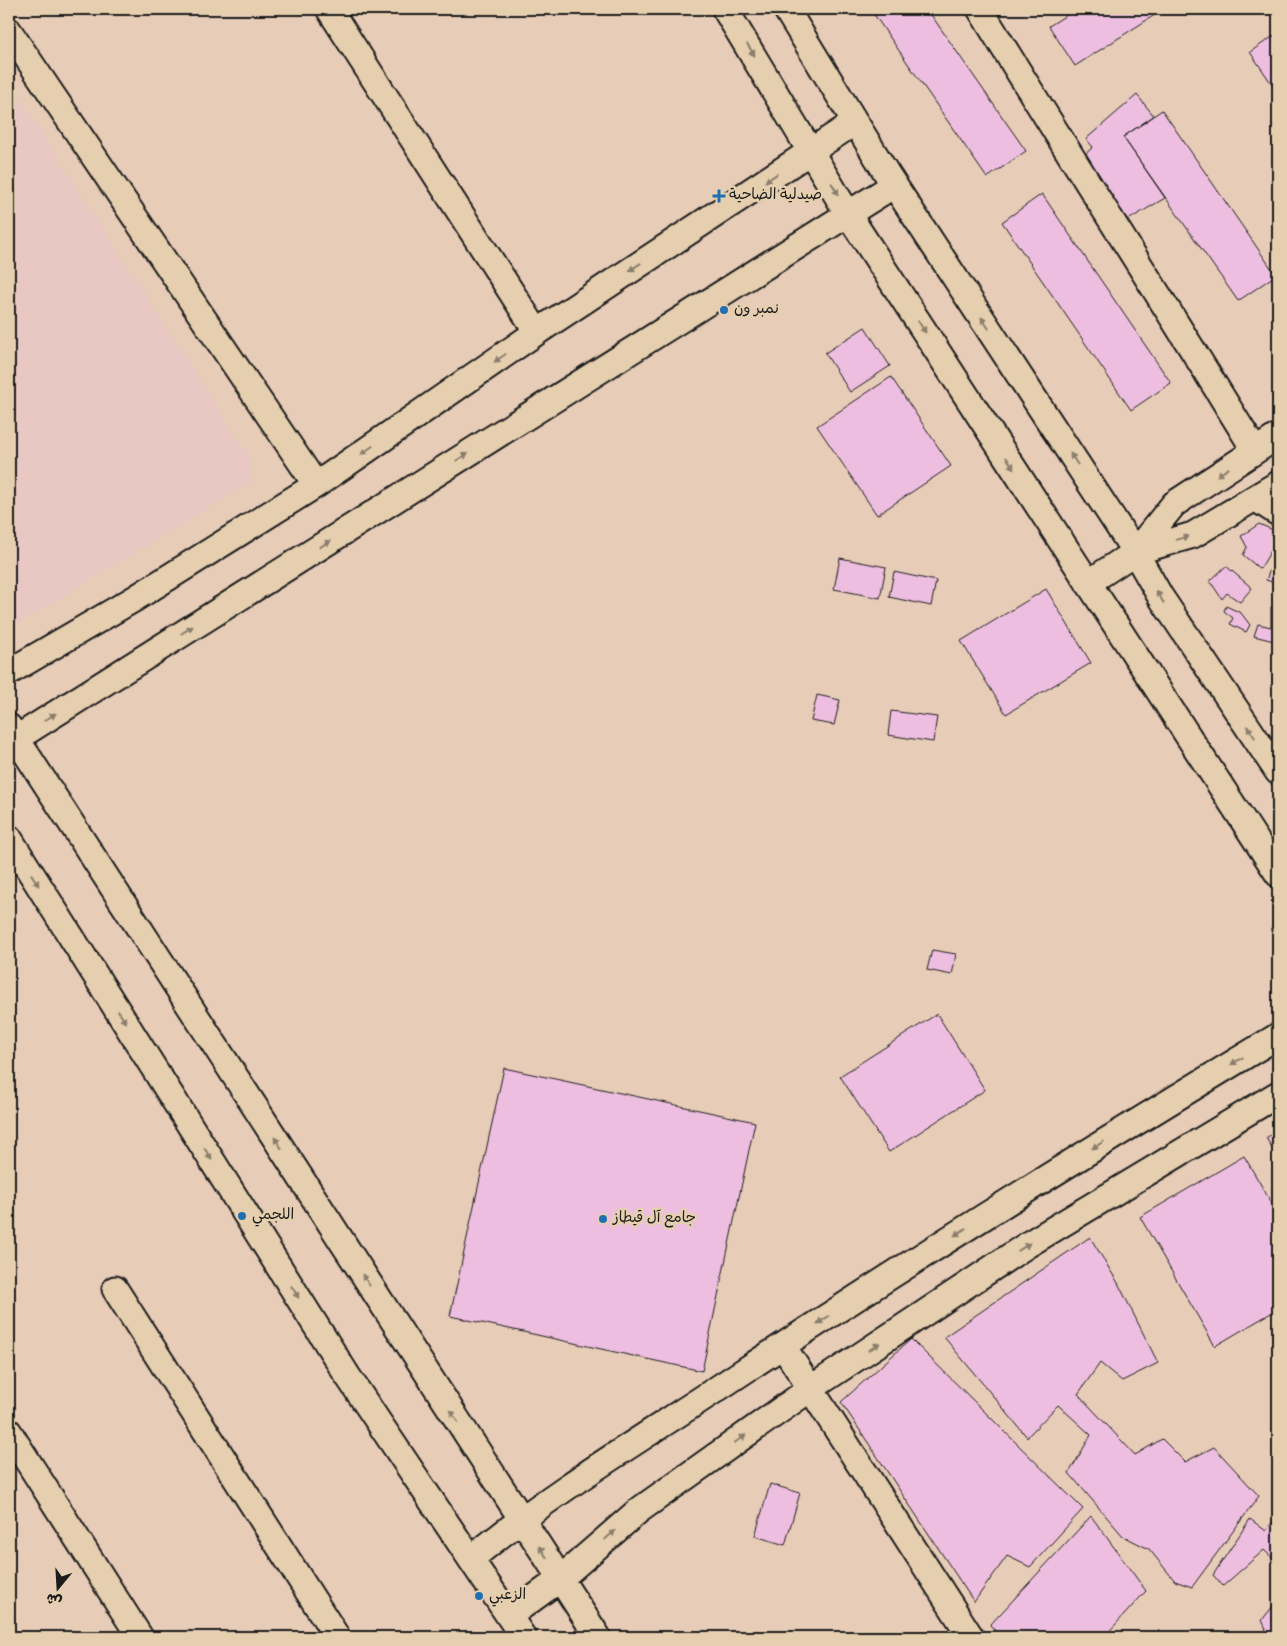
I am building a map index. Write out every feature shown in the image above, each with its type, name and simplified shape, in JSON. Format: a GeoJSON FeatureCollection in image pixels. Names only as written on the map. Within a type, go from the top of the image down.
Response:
{"type":"FeatureCollection","features":[{"type":"Feature","properties":{"kind":"street"},"geometry":{"type":"LineString","coordinates":[[329,9],[537,332]]}},
{"type":"Feature","properties":{"kind":"street"},"geometry":{"type":"LineString","coordinates":[[725,9],[812,150],[848,214],[1278,874]]}},
{"type":"Feature","properties":{"kind":"street"},"geometry":{"type":"LineString","coordinates":[[786,9],[894,185],[1135,552],[1160,596],[1278,772]]}},
{"type":"Feature","properties":{"kind":"street"},"geometry":{"type":"LineString","coordinates":[[980,9],[1080,175],[1191,345],[1255,451]]}},
{"type":"Feature","properties":{"kind":"street"},"geometry":{"type":"LineString","coordinates":[[9,31],[316,485]]}},
{"type":"Feature","properties":{"kind":"street"},"geometry":{"type":"LineString","coordinates":[[9,672],[134,599],[316,485],[537,332],[855,122]]}},
{"type":"Feature","properties":{"kind":"street"},"geometry":{"type":"LineString","coordinates":[[598,1637],[11,736],[894,185]]}},
{"type":"Feature","properties":{"kind":"street"},"geometry":{"type":"LineString","coordinates":[[1135,552],[1174,504],[1278,436]]}},
{"type":"Feature","properties":{"kind":"street"},"geometry":{"type":"LineString","coordinates":[[1088,583],[1135,552],[1193,535],[1278,484]]}},
{"type":"Feature","properties":{"kind":"street"},"geometry":{"type":"LineString","coordinates":[[1255,498],[1278,512]]}},
{"type":"Feature","properties":{"kind":"street"},"geometry":{"type":"LineString","coordinates":[[9,838],[348,1375],[523,1637]]}},
{"type":"Feature","properties":{"kind":"street"},"geometry":{"type":"LineString","coordinates":[[471,1559],[520,1518],[782,1346],[1043,1178],[1278,1036]]}},
{"type":"Feature","properties":{"kind":"street"},"geometry":{"type":"LineString","coordinates":[[509,1616],[560,1579],[638,1511],[810,1390],[1027,1245],[1278,1094]]}},
{"type":"Feature","properties":{"kind":"street"},"geometry":{"type":"LineString","coordinates":[[115,1288],[337,1637]]}},
{"type":"Feature","properties":{"kind":"street"},"geometry":{"type":"LineString","coordinates":[[782,1346],[971,1637]]}},
{"type":"Feature","properties":{"kind":"street"},"geometry":{"type":"LineString","coordinates":[[9,1432],[140,1637]]}},
{"type":"Feature","properties":{"kind":"shaded area"},"geometry":{"type":"Polygon","coordinates":[[[9,82],[248,455],[251,482],[9,629],[9,82]]]}},
{"type":"Feature","properties":{"kind":"building"},"geometry":{"type":"Polygon","coordinates":[[[879,9],[927,9],[1026,151],[987,178],[873,13],[879,9]]]}},
{"type":"Feature","properties":{"kind":"building"},"geometry":{"type":"Polygon","coordinates":[[[1076,9],[1164,9],[1075,66],[1049,26],[1076,9]]]}},
{"type":"Feature","properties":{"kind":"building"},"geometry":{"type":"Polygon","coordinates":[[[1278,33],[1278,93],[1250,52],[1278,33]]]}},
{"type":"Feature","properties":{"kind":"building"},"geometry":{"type":"Polygon","coordinates":[[[1137,95],[1154,116],[1123,137],[1165,198],[1128,220],[1082,157],[1093,147],[1086,139],[1137,95]]]}},
{"type":"Feature","properties":{"kind":"building"},"geometry":{"type":"Polygon","coordinates":[[[1162,110],[1276,275],[1238,301],[1123,137],[1162,110]]]}},
{"type":"Feature","properties":{"kind":"building"},"geometry":{"type":"Polygon","coordinates":[[[1042,194],[1171,383],[1131,410],[1002,222],[1042,194]]]}},
{"type":"Feature","properties":{"kind":"building"},"geometry":{"type":"Polygon","coordinates":[[[865,327],[890,366],[850,392],[825,353],[865,327]]]}},
{"type":"Feature","properties":{"kind":"building"},"geometry":{"type":"Polygon","coordinates":[[[891,377],[951,466],[877,515],[817,426],[891,377]]]}},
{"type":"Feature","properties":{"kind":"building"},"geometry":{"type":"Polygon","coordinates":[[[1259,524],[1278,532],[1278,539],[1260,569],[1243,555],[1247,547],[1241,536],[1259,524]]]}},
{"type":"Feature","properties":{"kind":"building"},"geometry":{"type":"Polygon","coordinates":[[[840,558],[886,567],[880,598],[834,589],[840,558]]]}},
{"type":"Feature","properties":{"kind":"building"},"geometry":{"type":"Polygon","coordinates":[[[1272,564],[1278,567],[1272,582],[1266,580],[1272,564]]]}},
{"type":"Feature","properties":{"kind":"building"},"geometry":{"type":"Polygon","coordinates":[[[1226,566],[1252,588],[1240,602],[1227,593],[1222,599],[1210,581],[1226,566]]]}},
{"type":"Feature","properties":{"kind":"building"},"geometry":{"type":"Polygon","coordinates":[[[894,572],[936,581],[931,606],[889,597],[894,572]]]}},
{"type":"Feature","properties":{"kind":"building"},"geometry":{"type":"Polygon","coordinates":[[[1046,589],[1091,663],[1006,714],[961,641],[1046,589]]]}},
{"type":"Feature","properties":{"kind":"building"},"geometry":{"type":"Polygon","coordinates":[[[1278,605],[1278,642],[1254,636],[1258,624],[1271,627],[1271,607],[1277,609],[1278,605]]]}},
{"type":"Feature","properties":{"kind":"building"},"geometry":{"type":"Polygon","coordinates":[[[1226,606],[1241,613],[1250,625],[1246,632],[1230,624],[1233,618],[1224,611],[1226,606]]]}},
{"type":"Feature","properties":{"kind":"building"},"geometry":{"type":"Polygon","coordinates":[[[817,695],[840,700],[834,725],[811,721],[817,695]]]}},
{"type":"Feature","properties":{"kind":"building"},"geometry":{"type":"Polygon","coordinates":[[[891,711],[937,717],[933,742],[888,735],[891,711]]]}},
{"type":"Feature","properties":{"kind":"building"},"geometry":{"type":"Polygon","coordinates":[[[932,950],[956,954],[952,975],[927,970],[932,950]]]}},
{"type":"Feature","properties":{"kind":"building"},"geometry":{"type":"Polygon","coordinates":[[[937,1014],[985,1090],[889,1152],[840,1076],[937,1014]]]}},
{"type":"Feature","properties":{"kind":"building","name":"جامع آل قيطاز"},"geometry":{"type":"Polygon","coordinates":[[[504,1068],[755,1122],[702,1371],[450,1316],[504,1068]]]}},
{"type":"Feature","properties":{"kind":"building"},"geometry":{"type":"Polygon","coordinates":[[[1278,1130],[1278,1157],[1266,1138],[1278,1130]]]}},
{"type":"Feature","properties":{"kind":"building"},"geometry":{"type":"Polygon","coordinates":[[[1244,1156],[1278,1214],[1278,1309],[1215,1346],[1140,1217],[1244,1156]]]}},
{"type":"Feature","properties":{"kind":"building"},"geometry":{"type":"Polygon","coordinates":[[[1090,1237],[1118,1283],[1158,1363],[1122,1381],[1100,1363],[1078,1394],[1135,1455],[1162,1439],[1185,1462],[1214,1447],[1259,1496],[1192,1587],[1175,1581],[1149,1549],[1123,1536],[1069,1473],[1091,1435],[1058,1405],[1027,1437],[944,1337],[1090,1237]]]}},
{"type":"Feature","properties":{"kind":"building"},"geometry":{"type":"Polygon","coordinates":[[[911,1339],[1083,1509],[1030,1567],[1007,1556],[974,1602],[841,1402],[911,1339]]]}},
{"type":"Feature","properties":{"kind":"building"},"geometry":{"type":"Polygon","coordinates":[[[770,1484],[800,1493],[785,1545],[755,1536],[770,1484]]]}},
{"type":"Feature","properties":{"kind":"building"},"geometry":{"type":"Polygon","coordinates":[[[1278,1514],[1278,1563],[1264,1550],[1223,1586],[1213,1575],[1250,1519],[1266,1531],[1278,1514]]]}},
{"type":"Feature","properties":{"kind":"building"},"geometry":{"type":"Polygon","coordinates":[[[1091,1516],[1146,1591],[1104,1637],[1001,1637],[990,1625],[1091,1516]]]}},
{"type":"Feature","properties":{"kind":"building"},"geometry":{"type":"Polygon","coordinates":[[[1278,1600],[1278,1637],[1258,1637],[1266,1629],[1262,1620],[1278,1600]]]}},
{"type":"Feature","properties":{"kind":"place","name":"صيدلية الضاحية"},"geometry":{"type":"Point","coordinates":[719,196]}},
{"type":"Feature","properties":{"kind":"place","name":"نمبر ون"},"geometry":{"type":"Point","coordinates":[724,310]}},
{"type":"Feature","properties":{"kind":"place","name":"اللجمي"},"geometry":{"type":"Point","coordinates":[242,1216]}},
{"type":"Feature","properties":{"kind":"place","name":"جامع آل قيطاز"},"geometry":{"type":"Point","coordinates":[603,1219]}},
{"type":"Feature","properties":{"kind":"place","name":"الزعبي"},"geometry":{"type":"Point","coordinates":[479,1596]}}]}
